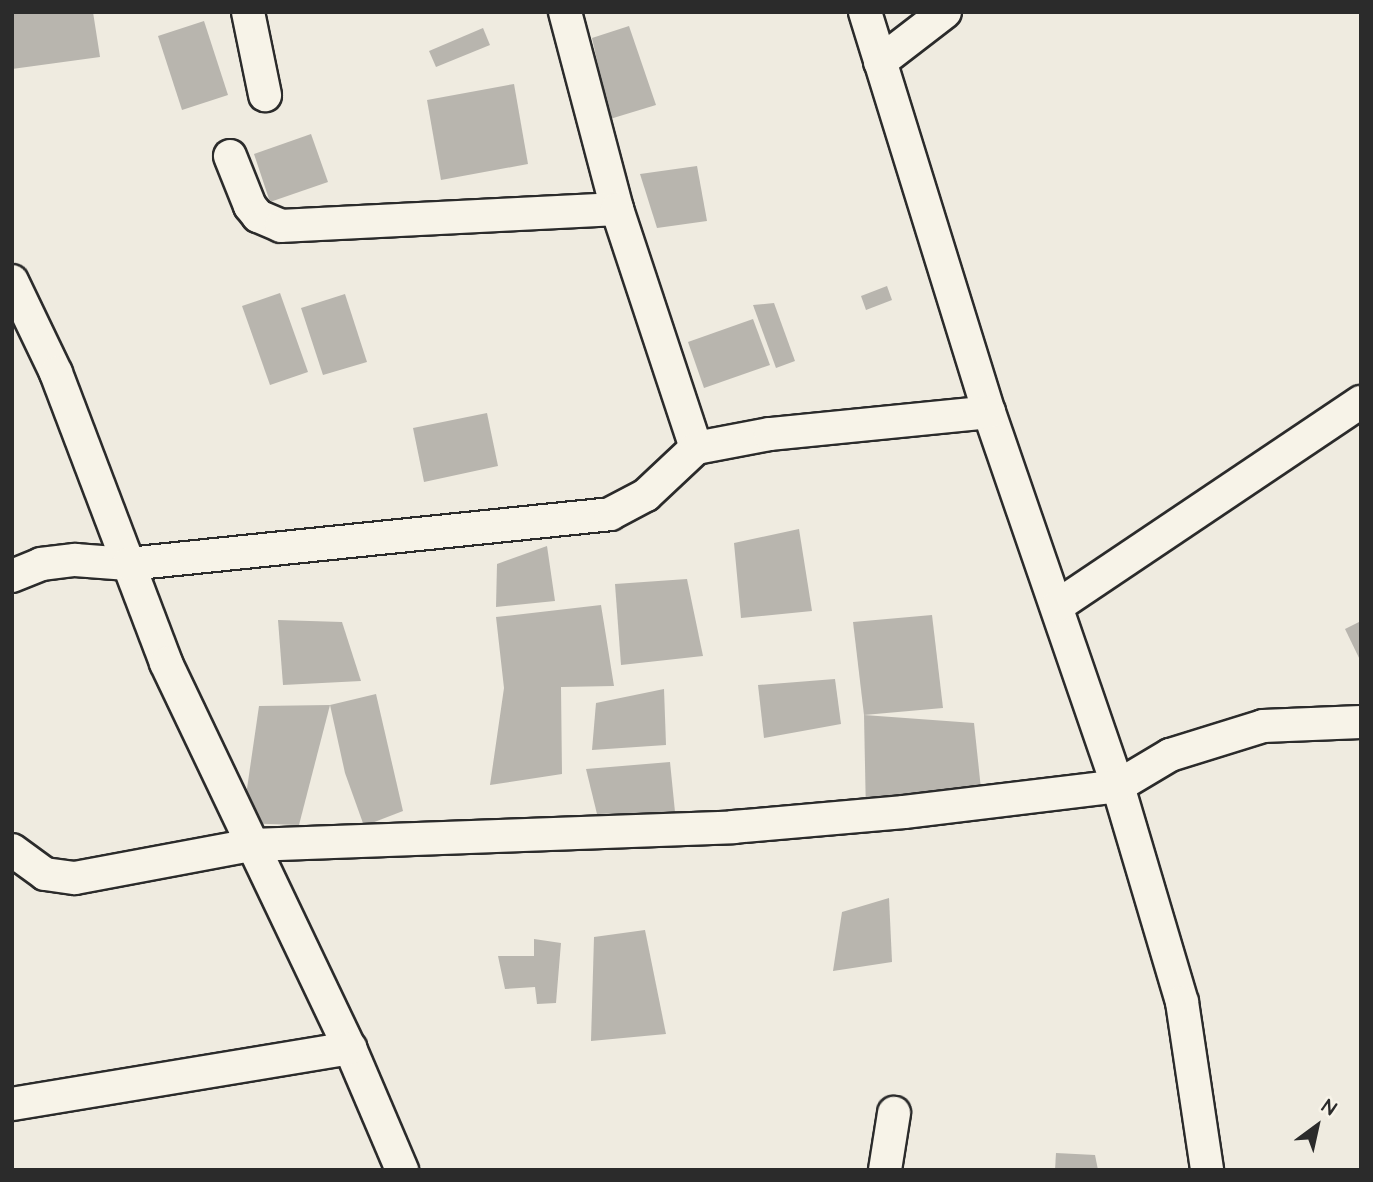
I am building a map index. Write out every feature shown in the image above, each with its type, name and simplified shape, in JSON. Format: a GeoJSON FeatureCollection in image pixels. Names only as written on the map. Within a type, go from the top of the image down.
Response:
{"type":"FeatureCollection","features":[{"type":"Feature","properties":{"kind":"street"},"geometry":{"type":"LineString","coordinates":[[248,12],[265,95]]}},
{"type":"Feature","properties":{"kind":"street"},"geometry":{"type":"LineString","coordinates":[[565,12],[617,209],[695,448]]}},
{"type":"Feature","properties":{"kind":"street"},"geometry":{"type":"LineString","coordinates":[[864,12],[989,412],[1118,786],[1182,1002],[1207,1170]]}},
{"type":"Feature","properties":{"kind":"street"},"geometry":{"type":"LineString","coordinates":[[880,62],[945,12]]}},
{"type":"Feature","properties":{"kind":"street"},"geometry":{"type":"LineString","coordinates":[[230,156],[250,206],[268,222],[281,226],[617,209]]}},
{"type":"Feature","properties":{"kind":"street"},"geometry":{"type":"LineString","coordinates":[[12,281],[56,373],[166,663],[350,1048],[402,1170]]}},
{"type":"Feature","properties":{"kind":"street"},"geometry":{"type":"LineString","coordinates":[[1057,606],[1361,402]]}},
{"type":"Feature","properties":{"kind":"street"},"geometry":{"type":"LineString","coordinates":[[12,576],[41,564],[75,560],[128,564],[610,514],[646,495],[695,448],[770,434],[989,412]]}},
{"type":"Feature","properties":{"kind":"street"},"geometry":{"type":"LineString","coordinates":[[12,850],[45,874],[75,878],[252,845],[733,827],[1019,801],[1118,786],[1170,755],[1263,726],[1361,722]]}},
{"type":"Feature","properties":{"kind":"street"},"geometry":{"type":"LineString","coordinates":[[12,1104],[350,1048]]}},
{"type":"Feature","properties":{"kind":"street"},"geometry":{"type":"LineString","coordinates":[[885,1170],[894,1113]]}},
{"type":"Feature","properties":{"kind":"building"},"geometry":{"type":"Polygon","coordinates":[[[12,12],[93,12],[100,57],[12,69],[12,12]]]}},
{"type":"Feature","properties":{"kind":"building"},"geometry":{"type":"Polygon","coordinates":[[[204,21],[228,95],[182,110],[158,36],[204,21]]]}},
{"type":"Feature","properties":{"kind":"building"},"geometry":{"type":"Polygon","coordinates":[[[629,26],[656,105],[610,119],[592,38],[629,26]]]}},
{"type":"Feature","properties":{"kind":"building"},"geometry":{"type":"Polygon","coordinates":[[[483,28],[490,45],[436,67],[429,51],[483,28]]]}},
{"type":"Feature","properties":{"kind":"building"},"geometry":{"type":"Polygon","coordinates":[[[514,84],[528,164],[441,180],[427,100],[514,84]]]}},
{"type":"Feature","properties":{"kind":"building"},"geometry":{"type":"Polygon","coordinates":[[[311,134],[328,182],[270,202],[254,154],[311,134]]]}},
{"type":"Feature","properties":{"kind":"building"},"geometry":{"type":"Polygon","coordinates":[[[697,166],[707,221],[657,228],[640,174],[697,166]]]}},
{"type":"Feature","properties":{"kind":"building"},"geometry":{"type":"Polygon","coordinates":[[[887,286],[892,300],[866,310],[861,296],[887,286]]]}},
{"type":"Feature","properties":{"kind":"building"},"geometry":{"type":"Polygon","coordinates":[[[280,293],[308,372],[270,385],[242,306],[280,293]]]}},
{"type":"Feature","properties":{"kind":"building"},"geometry":{"type":"Polygon","coordinates":[[[345,294],[367,362],[323,375],[301,308],[345,294]]]}},
{"type":"Feature","properties":{"kind":"building"},"geometry":{"type":"Polygon","coordinates":[[[774,303],[795,361],[776,368],[753,305],[774,303]]]}},
{"type":"Feature","properties":{"kind":"building"},"geometry":{"type":"Polygon","coordinates":[[[753,319],[770,365],[704,388],[688,342],[753,319]]]}},
{"type":"Feature","properties":{"kind":"building"},"geometry":{"type":"Polygon","coordinates":[[[487,413],[498,466],[424,482],[413,428],[487,413]]]}},
{"type":"Feature","properties":{"kind":"building"},"geometry":{"type":"Polygon","coordinates":[[[799,529],[812,611],[741,618],[734,543],[799,529]]]}},
{"type":"Feature","properties":{"kind":"building"},"geometry":{"type":"Polygon","coordinates":[[[547,546],[555,601],[496,607],[497,564],[547,546]]]}},
{"type":"Feature","properties":{"kind":"building"},"geometry":{"type":"Polygon","coordinates":[[[687,579],[703,656],[621,665],[615,584],[687,579]]]}},
{"type":"Feature","properties":{"kind":"building"},"geometry":{"type":"Polygon","coordinates":[[[601,605],[614,686],[561,687],[562,774],[490,785],[504,688],[496,617],[601,605]]]}},
{"type":"Feature","properties":{"kind":"building"},"geometry":{"type":"Polygon","coordinates":[[[932,615],[943,708],[864,715],[853,622],[932,615]]]}},
{"type":"Feature","properties":{"kind":"building"},"geometry":{"type":"Polygon","coordinates":[[[278,620],[342,622],[361,681],[283,685],[278,620]]]}},
{"type":"Feature","properties":{"kind":"building"},"geometry":{"type":"Polygon","coordinates":[[[1361,621],[1361,662],[1345,629],[1361,621]]]}},
{"type":"Feature","properties":{"kind":"building"},"geometry":{"type":"Polygon","coordinates":[[[835,679],[841,724],[764,738],[758,685],[835,679]]]}},
{"type":"Feature","properties":{"kind":"building"},"geometry":{"type":"Polygon","coordinates":[[[664,689],[666,745],[592,750],[596,703],[664,689]]]}},
{"type":"Feature","properties":{"kind":"building"},"geometry":{"type":"Polygon","coordinates":[[[376,694],[403,811],[364,826],[345,773],[330,705],[376,694]]]}},
{"type":"Feature","properties":{"kind":"building"},"geometry":{"type":"Polygon","coordinates":[[[330,705],[299,825],[242,823],[259,706],[330,705]]]}},
{"type":"Feature","properties":{"kind":"building"},"geometry":{"type":"Polygon","coordinates":[[[864,715],[974,723],[981,789],[866,815],[864,715]]]}},
{"type":"Feature","properties":{"kind":"building"},"geometry":{"type":"Polygon","coordinates":[[[670,762],[675,812],[597,814],[586,769],[670,762]]]}},
{"type":"Feature","properties":{"kind":"building"},"geometry":{"type":"Polygon","coordinates":[[[889,898],[892,962],[833,971],[842,912],[889,898]]]}},
{"type":"Feature","properties":{"kind":"building"},"geometry":{"type":"Polygon","coordinates":[[[645,930],[666,1034],[591,1041],[594,937],[645,930]]]}},
{"type":"Feature","properties":{"kind":"building"},"geometry":{"type":"Polygon","coordinates":[[[534,939],[561,943],[556,1003],[537,1004],[535,987],[505,989],[498,956],[534,956],[534,939]]]}},
{"type":"Feature","properties":{"kind":"building"},"geometry":{"type":"Polygon","coordinates":[[[1056,1153],[1095,1155],[1098,1170],[1055,1170],[1056,1153]]]}}]}
